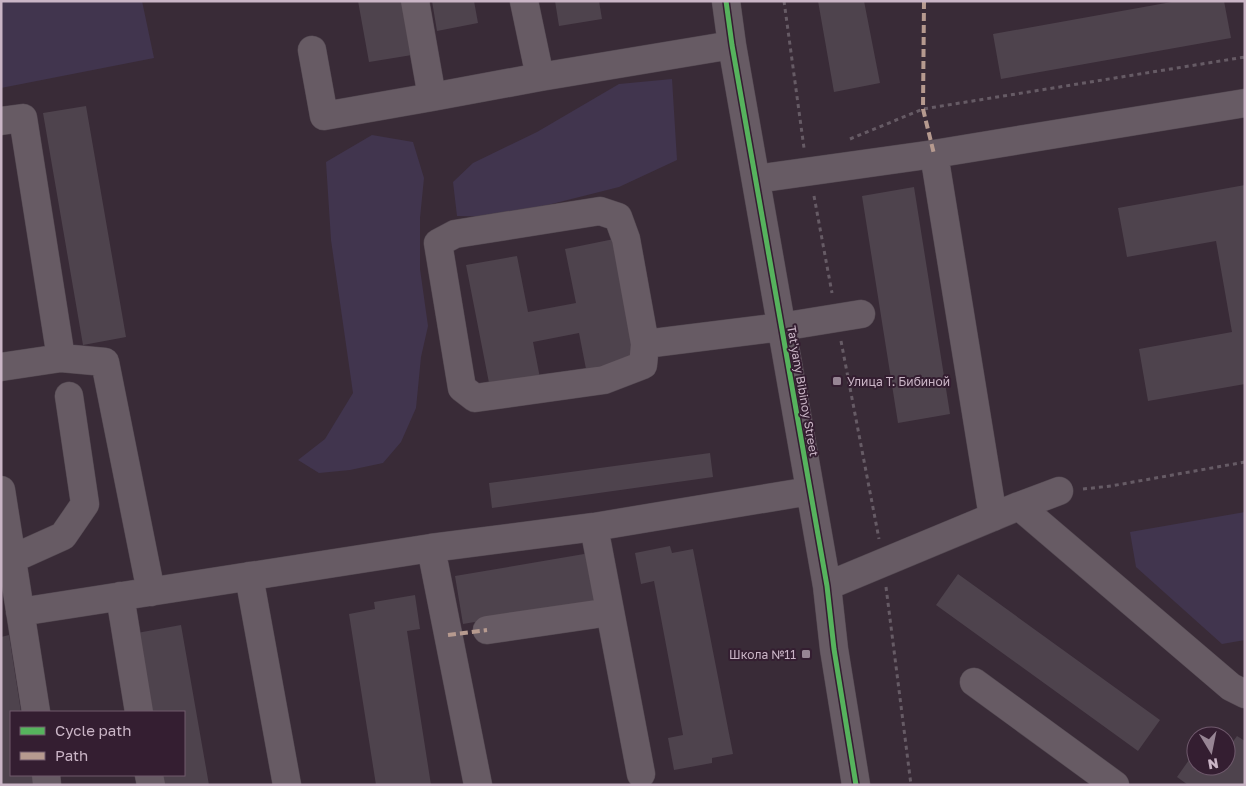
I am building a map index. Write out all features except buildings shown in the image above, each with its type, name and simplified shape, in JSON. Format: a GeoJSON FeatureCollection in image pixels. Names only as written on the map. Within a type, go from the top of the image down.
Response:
{"type":"FeatureCollection","features":[{"type":"Feature","properties":{"kind":"street"},"geometry":{"type":"LineString","coordinates":[[416,1],[432,97]]}},
{"type":"Feature","properties":{"kind":"street"},"geometry":{"type":"LineString","coordinates":[[524,1],[540,77]]}},
{"type":"Feature","properties":{"kind":"street","name":"Tat'yany Bibinoy Street"},"geometry":{"type":"LineString","coordinates":[[726,1],[732,45],[827,586],[834,649],[856,785]]}},
{"type":"Feature","properties":{"kind":"street"},"geometry":{"type":"LineString","coordinates":[[312,50],[324,116],[732,45]]}},
{"type":"Feature","properties":{"kind":"street"},"geometry":{"type":"LineString","coordinates":[[756,179],[934,154],[1245,103]]}},
{"type":"Feature","properties":{"kind":"street"},"geometry":{"type":"LineString","coordinates":[[1,121],[23,118],[61,358]]}},
{"type":"Feature","properties":{"kind":"street"},"geometry":{"type":"LineString","coordinates":[[934,154],[993,517]]}},
{"type":"Feature","properties":{"kind":"street"},"geometry":{"type":"LineString","coordinates":[[600,211],[618,217],[626,239],[645,344],[643,365],[604,380],[475,398],[462,388],[438,243],[455,234],[600,211]]}},
{"type":"Feature","properties":{"kind":"street"},"geometry":{"type":"LineString","coordinates":[[645,344],[781,327],[849,316]]}},
{"type":"Feature","properties":{"kind":"street"},"geometry":{"type":"LineString","coordinates":[[1,366],[61,358],[105,362],[150,592]]}},
{"type":"Feature","properties":{"kind":"street"},"geometry":{"type":"LineString","coordinates":[[12,560],[63,536],[85,504],[68,396]]}},
{"type":"Feature","properties":{"kind":"street"},"geometry":{"type":"LineString","coordinates":[[1,490],[36,711]]}},
{"type":"Feature","properties":{"kind":"street"},"geometry":{"type":"LineString","coordinates":[[20,612],[431,548],[594,527],[810,490]]}},
{"type":"Feature","properties":{"kind":"street"},"geometry":{"type":"LineString","coordinates":[[827,586],[1019,506],[1059,492]]}},
{"type":"Feature","properties":{"kind":"street"},"geometry":{"type":"LineString","coordinates":[[1019,506],[1231,687],[1245,694]]}},
{"type":"Feature","properties":{"kind":"street"},"geometry":{"type":"LineString","coordinates":[[594,527],[641,774]]}},
{"type":"Feature","properties":{"kind":"street"},"geometry":{"type":"LineString","coordinates":[[431,548],[478,785]]}},
{"type":"Feature","properties":{"kind":"street"},"geometry":{"type":"LineString","coordinates":[[249,576],[287,785]]}},
{"type":"Feature","properties":{"kind":"street"},"geometry":{"type":"LineString","coordinates":[[120,596],[139,711]]}},
{"type":"Feature","properties":{"kind":"street"},"geometry":{"type":"LineString","coordinates":[[487,630],[610,612]]}},
{"type":"Feature","properties":{"kind":"street"},"geometry":{"type":"LineString","coordinates":[[974,682],[1114,785]]}},
{"type":"Feature","properties":{"kind":"path"},"geometry":{"type":"LineString","coordinates":[[784,1],[809,172],[849,316],[883,563],[910,785]]}},
{"type":"Feature","properties":{"kind":"path"},"geometry":{"type":"LineString","coordinates":[[842,142],[923,108],[1245,57]]}},
{"type":"Feature","properties":{"kind":"path"},"geometry":{"type":"LineString","coordinates":[[1059,492],[1111,486],[1245,462]]}},
{"type":"Feature","properties":{"kind":"shaded area"},"geometry":{"type":"Polygon","coordinates":[[[1,1],[142,1],[154,58],[1,88],[1,1]]]}},
{"type":"Feature","properties":{"kind":"shaded area"},"geometry":{"type":"Polygon","coordinates":[[[672,79],[677,160],[619,187],[500,217],[457,216],[453,182],[473,163],[537,132],[619,84],[672,79]]]}},
{"type":"Feature","properties":{"kind":"shaded area"},"geometry":{"type":"Polygon","coordinates":[[[372,135],[413,142],[424,178],[420,218],[420,269],[428,326],[421,357],[416,408],[401,442],[383,463],[350,470],[319,473],[298,460],[325,439],[353,393],[331,240],[326,162],[372,135]]]}},
{"type":"Feature","properties":{"kind":"shaded area"},"geometry":{"type":"Polygon","coordinates":[[[1245,512],[1245,640],[1222,644],[1136,567],[1130,532],[1245,512]]]}},
{"type":"Feature","properties":{"kind":"marked path"},"geometry":{"type":"LineString","coordinates":[[924,1],[923,109],[934,154]]}},
{"type":"Feature","properties":{"kind":"marked path"},"geometry":{"type":"LineString","coordinates":[[448,635],[487,630]]}},
{"type":"Feature","properties":{"kind":"cycle path"},"geometry":{"type":"LineString","coordinates":[[726,1],[732,45],[827,586],[834,649],[856,785]]}},
{"type":"Feature","properties":{"kind":"place","name":"Улица Т. Бибиной"},"geometry":{"type":"Point","coordinates":[837,381]}},
{"type":"Feature","properties":{"kind":"place","name":"Школа №11"},"geometry":{"type":"Point","coordinates":[806,654]}}]}
